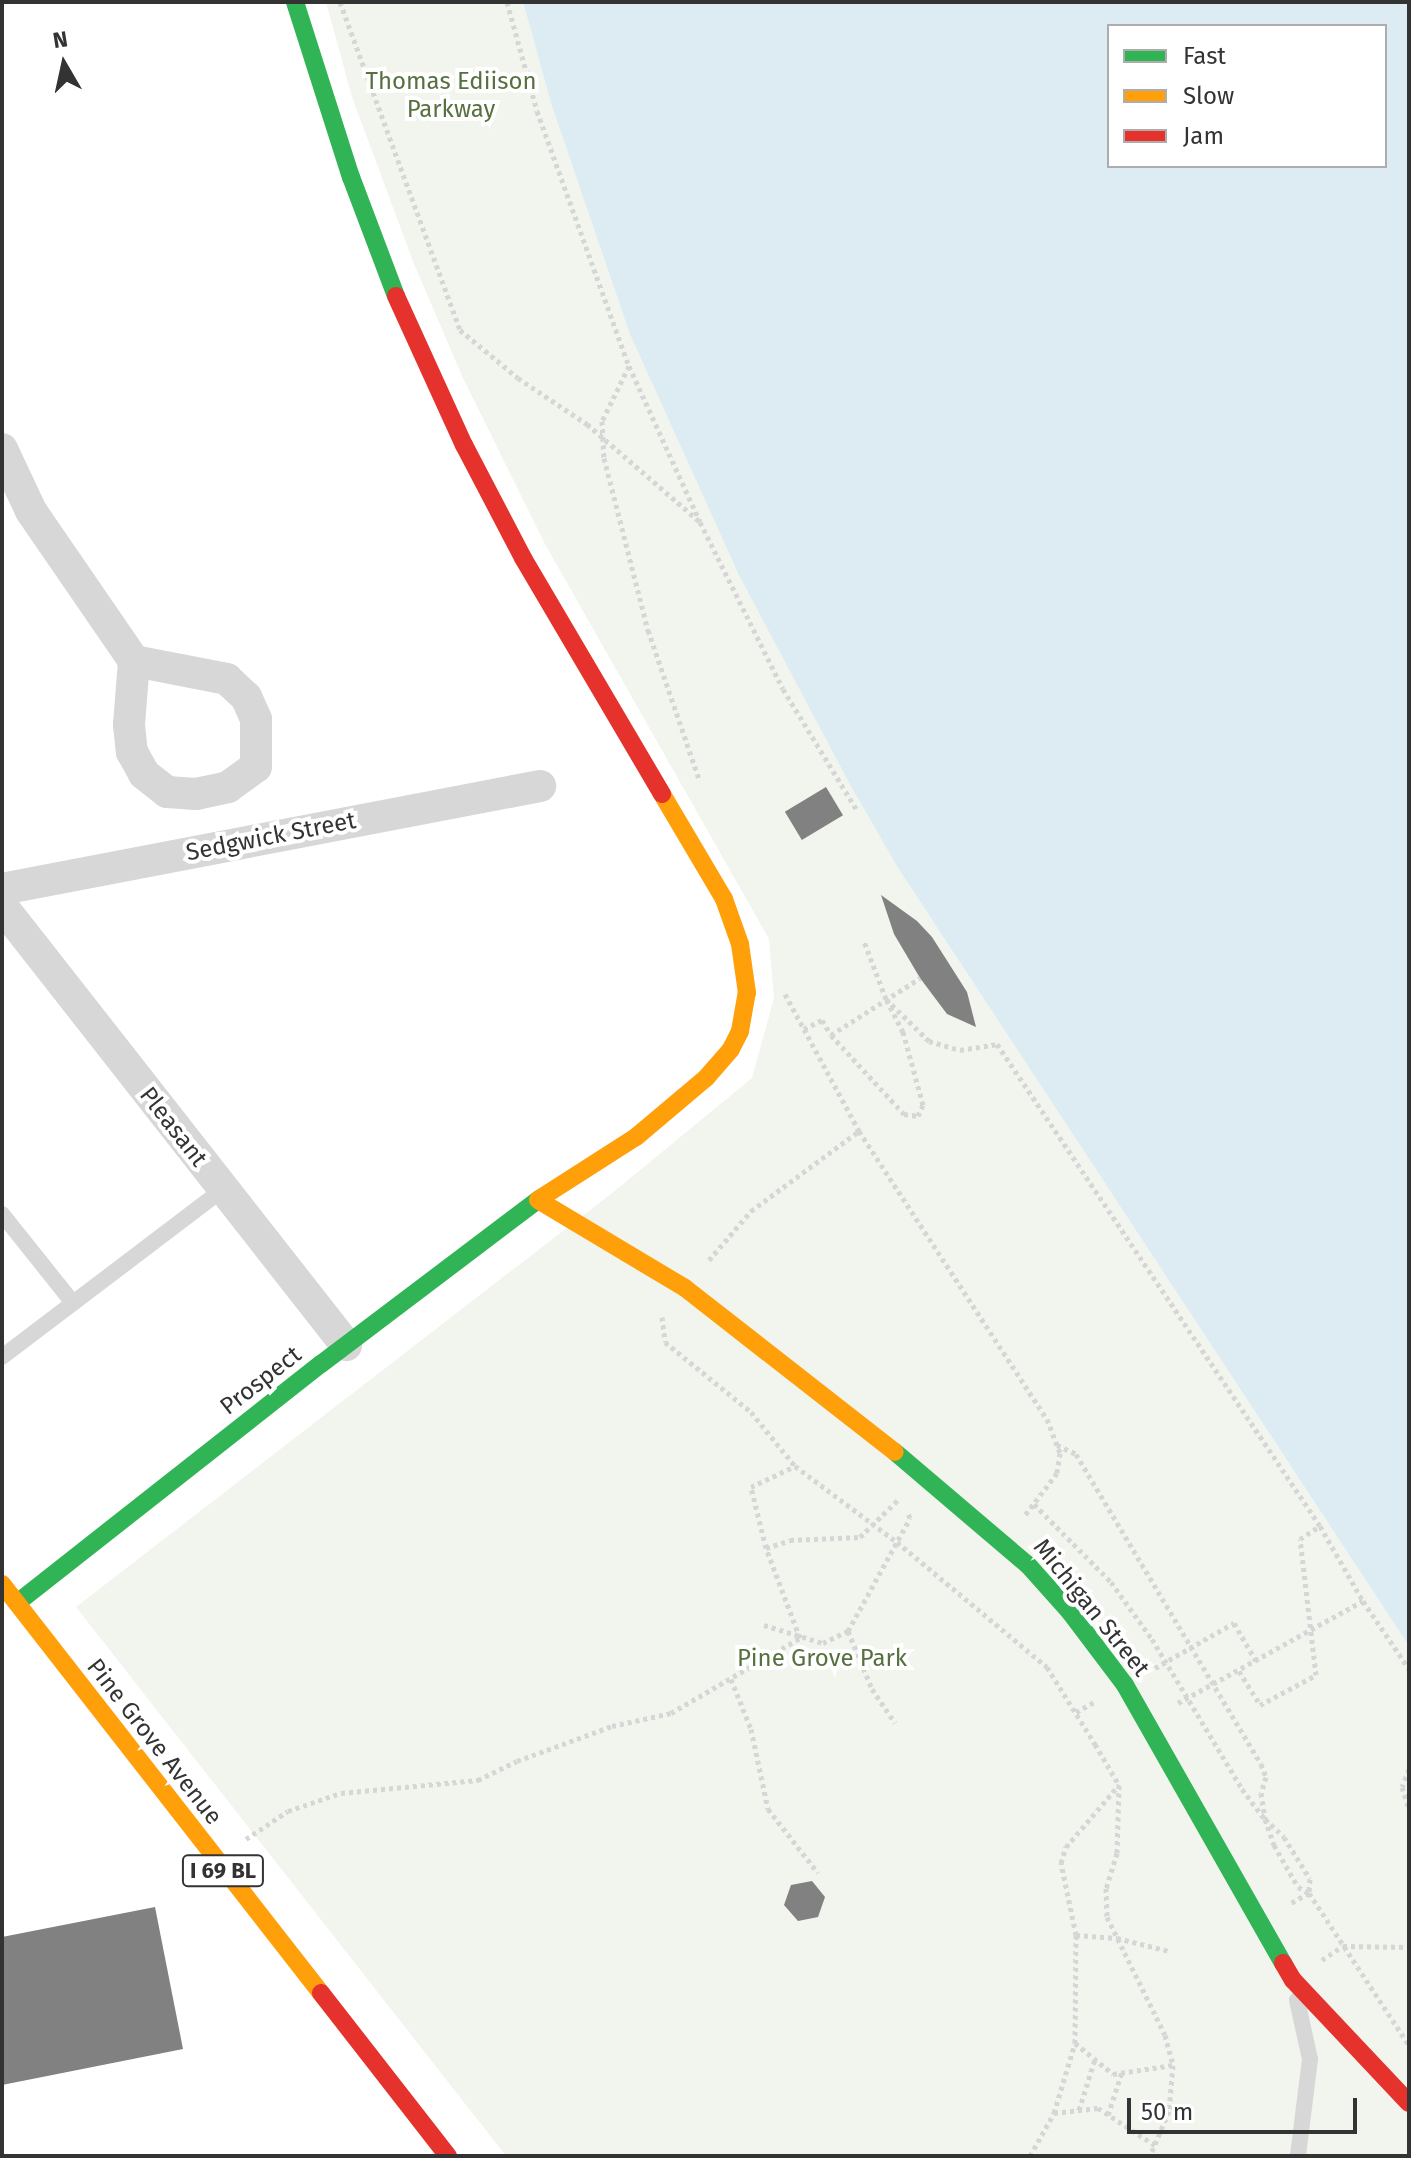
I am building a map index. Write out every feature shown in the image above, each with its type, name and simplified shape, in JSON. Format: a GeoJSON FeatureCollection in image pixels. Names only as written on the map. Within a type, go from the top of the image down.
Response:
{"type":"FeatureCollection","features":[{"type":"Feature","properties":{"kind":"street","name":"Prospect"},"geometry":{"type":"LineString","coordinates":[[17,1603],[346,1345],[538,1200],[636,1137],[706,1078],[731,1049],[740,1031],[747,993],[740,944],[724,899],[523,558],[464,445],[404,317],[351,177],[295,2]]}},
{"type":"Feature","properties":{"kind":"street"},"geometry":{"type":"LineString","coordinates":[[2,449],[31,511],[134,661],[129,725],[132,752],[144,774],[167,792],[196,794],[228,787],[256,767],[256,719],[246,697],[227,679],[210,673],[134,661]]}},
{"type":"Feature","properties":{"kind":"street","name":"Sedgwick Street"},"geometry":{"type":"LineString","coordinates":[[2,889],[540,786]]}},
{"type":"Feature","properties":{"kind":"street","name":"Pleasant"},"geometry":{"type":"LineString","coordinates":[[2,906],[346,1345]]}},
{"type":"Feature","properties":{"kind":"street","name":"Michigan Street"},"geometry":{"type":"LineString","coordinates":[[538,1200],[685,1288],[911,1464],[1003,1540],[1070,1612],[1125,1685],[1293,1980],[1409,2103]]}},
{"type":"Feature","properties":{"kind":"street","name":"Pine Grove Avenue"},"geometry":{"type":"LineString","coordinates":[[2,1584],[448,2156]]}},
{"type":"Feature","properties":{"kind":"lane"},"geometry":{"type":"LineString","coordinates":[[2,1357],[222,1190]]}},
{"type":"Feature","properties":{"kind":"lane"},"geometry":{"type":"LineString","coordinates":[[2,1214],[73,1303]]}},
{"type":"Feature","properties":{"kind":"lane"},"geometry":{"type":"LineString","coordinates":[[1293,1980],[1310,2059],[1298,2156]]}},
{"type":"Feature","properties":{"kind":"path"},"geometry":{"type":"LineString","coordinates":[[340,2],[460,330],[518,378],[587,424],[700,522]]}},
{"type":"Feature","properties":{"kind":"path"},"geometry":{"type":"LineString","coordinates":[[507,2],[537,111],[629,366],[700,522],[783,689],[857,810]]}},
{"type":"Feature","properties":{"kind":"path"},"geometry":{"type":"LineString","coordinates":[[629,366],[602,421],[604,458],[648,630],[704,790]]}},
{"type":"Feature","properties":{"kind":"path"},"geometry":{"type":"LineString","coordinates":[[804,1029],[822,1020],[831,1035],[904,1114],[918,1116],[923,1105],[903,1032],[886,999],[864,941]]}},
{"type":"Feature","properties":{"kind":"path"},"geometry":{"type":"LineString","coordinates":[[831,1035],[920,978]]}},
{"type":"Feature","properties":{"kind":"path"},"geometry":{"type":"LineString","coordinates":[[783,981],[786,996],[859,1131],[1039,1405],[1060,1453],[1057,1473],[1034,1504],[1111,1582],[1167,1662],[1242,1789],[1265,1819],[1284,1837],[1310,1879],[1309,1893]]}},
{"type":"Feature","properties":{"kind":"path"},"geometry":{"type":"LineString","coordinates":[[886,999],[929,1041],[960,1050],[997,1044],[1320,1526],[1363,1601],[1409,1669]]}},
{"type":"Feature","properties":{"kind":"path"},"geometry":{"type":"LineString","coordinates":[[859,1131],[751,1211],[662,1316],[665,1342],[751,1412],[795,1466],[874,1528],[897,1542],[1047,1667],[1095,1744],[1119,1785],[1117,1853],[1106,1888],[1105,1907],[1165,2035],[1173,2065],[1169,2111],[1150,2156]]}},
{"type":"Feature","properties":{"kind":"path"},"geometry":{"type":"LineString","coordinates":[[1057,1445],[1076,1454],[1266,1777],[1261,1793],[1265,1819],[1274,1845],[1298,1887],[1309,1893],[1409,2045]]}},
{"type":"Feature","properties":{"kind":"path"},"geometry":{"type":"LineString","coordinates":[[795,1466],[751,1487],[766,1548],[800,1638]]}},
{"type":"Feature","properties":{"kind":"path"},"geometry":{"type":"LineString","coordinates":[[764,1625],[823,1643],[848,1631],[910,1518],[902,1496],[874,1528],[860,1537],[790,1540],[766,1548]]}},
{"type":"Feature","properties":{"kind":"path"},"geometry":{"type":"LineString","coordinates":[[1239,1671],[1260,1705],[1316,1675],[1300,1539],[1320,1526]]}},
{"type":"Feature","properties":{"kind":"path"},"geometry":{"type":"LineString","coordinates":[[1095,1744],[1239,1671],[1363,1601]]}},
{"type":"Feature","properties":{"kind":"path"},"geometry":{"type":"LineString","coordinates":[[1167,1662],[1234,1623],[1256,1661]]}},
{"type":"Feature","properties":{"kind":"path"},"geometry":{"type":"LineString","coordinates":[[848,1631],[872,1689],[895,1723]]}},
{"type":"Feature","properties":{"kind":"path"},"geometry":{"type":"LineString","coordinates":[[215,1860],[288,1811],[313,1802],[341,1793],[478,1780],[517,1761],[612,1726],[671,1713],[800,1638]]}},
{"type":"Feature","properties":{"kind":"path"},"geometry":{"type":"LineString","coordinates":[[731,1679],[751,1729],[768,1809],[818,1873]]}},
{"type":"Feature","properties":{"kind":"path"},"geometry":{"type":"LineString","coordinates":[[1409,1769],[1402,1787],[1409,1809]]}},
{"type":"Feature","properties":{"kind":"path"},"geometry":{"type":"LineString","coordinates":[[1030,2156],[1054,2113],[1075,2043],[1076,1935],[1061,1863],[1066,1847],[1119,1785]]}},
{"type":"Feature","properties":{"kind":"path"},"geometry":{"type":"LineString","coordinates":[[1259,1921],[1309,1893]]}},
{"type":"Feature","properties":{"kind":"path"},"geometry":{"type":"LineString","coordinates":[[1076,1935],[1117,1938],[1169,1951]]}},
{"type":"Feature","properties":{"kind":"path"},"geometry":{"type":"LineString","coordinates":[[1293,1980],[1343,1946],[1409,1947]]}},
{"type":"Feature","properties":{"kind":"path"},"geometry":{"type":"LineString","coordinates":[[1075,2043],[1113,2074],[1173,2065]]}},
{"type":"Feature","properties":{"kind":"path"},"geometry":{"type":"LineString","coordinates":[[1079,2110],[1095,2059]]}},
{"type":"Feature","properties":{"kind":"path"},"geometry":{"type":"LineString","coordinates":[[1108,2115],[1122,2072]]}},
{"type":"Feature","properties":{"kind":"path"},"geometry":{"type":"LineString","coordinates":[[1054,2113],[1098,2108],[1156,2146]]}},
{"type":"Feature","properties":{"kind":"green space","name":"Pine Grove Park"},"geometry":{"type":"Polygon","coordinates":[[[326,2],[523,2],[551,103],[853,790],[898,868],[1409,1646],[1409,2156],[506,2156],[76,1607],[616,1190],[752,1078],[774,998],[769,939],[545,544],[463,378],[414,264],[352,97],[326,2]]]}},
{"type":"Feature","properties":{"kind":"shaded area"},"geometry":{"type":"Polygon","coordinates":[[[523,2],[1409,2],[1409,1646],[898,868],[739,575],[630,334],[551,103],[523,2]]]}},
{"type":"Feature","properties":{"kind":"building"},"geometry":{"type":"Polygon","coordinates":[[[826,787],[843,815],[802,840],[785,812],[826,787]]]}},
{"type":"Feature","properties":{"kind":"building"},"geometry":{"type":"Polygon","coordinates":[[[881,895],[917,921],[932,937],[967,992],[976,1027],[947,1014],[920,978],[894,934],[881,895]]]}},
{"type":"Feature","properties":{"kind":"building"},"geometry":{"type":"Polygon","coordinates":[[[812,1881],[825,1897],[818,1917],[798,1921],[784,1905],[791,1885],[812,1881]]]}},
{"type":"Feature","properties":{"kind":"building"},"geometry":{"type":"Polygon","coordinates":[[[155,1907],[183,2049],[2,2085],[2,1937],[155,1907]]]}},
{"type":"Feature","properties":{"kind":"traffic: fast"},"geometry":{"type":"LineString","coordinates":[[295,2],[351,177],[396,296]]}},
{"type":"Feature","properties":{"kind":"traffic: fast"},"geometry":{"type":"LineString","coordinates":[[17,1603],[321,1364],[539,1199]]}},
{"type":"Feature","properties":{"kind":"traffic: fast"},"geometry":{"type":"LineString","coordinates":[[895,1452],[1028,1565],[1070,1612],[1125,1685],[1283,1963]]}},
{"type":"Feature","properties":{"kind":"traffic: slow"},"geometry":{"type":"LineString","coordinates":[[539,1199],[636,1137],[706,1078],[731,1049],[740,1031],[747,993],[740,944],[724,899],[662,794]]}},
{"type":"Feature","properties":{"kind":"traffic: slow"},"geometry":{"type":"LineString","coordinates":[[538,1200],[685,1288],[895,1452]]}},
{"type":"Feature","properties":{"kind":"traffic: slow"},"geometry":{"type":"LineString","coordinates":[[2,1584],[321,1993]]}},
{"type":"Feature","properties":{"kind":"traffic: jam"},"geometry":{"type":"LineString","coordinates":[[396,296],[464,445],[523,558],[662,794]]}},
{"type":"Feature","properties":{"kind":"traffic: jam"},"geometry":{"type":"LineString","coordinates":[[1283,1963],[1293,1980],[1409,2103]]}},
{"type":"Feature","properties":{"kind":"traffic: jam"},"geometry":{"type":"LineString","coordinates":[[321,1993],[448,2156]]}},
{"type":"Feature","properties":{"kind":"park label","name":"Thomas Ediison Parkway"},"geometry":{"type":"Point","coordinates":[451,96]}}]}
